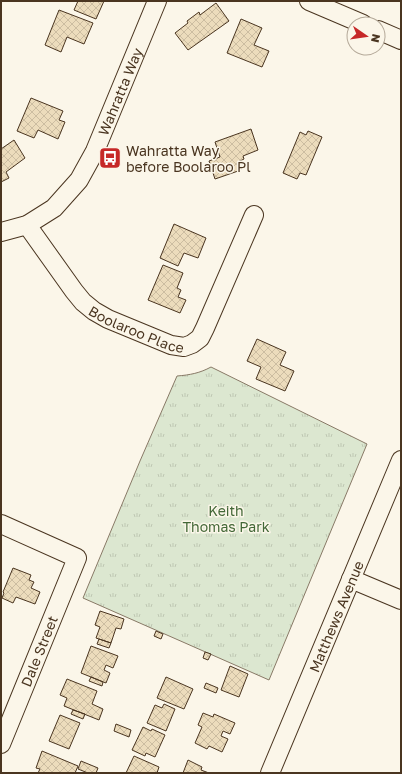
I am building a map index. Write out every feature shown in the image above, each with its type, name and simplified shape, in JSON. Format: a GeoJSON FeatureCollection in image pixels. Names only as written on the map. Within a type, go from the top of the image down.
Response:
{"type":"FeatureCollection","features":[{"type":"Feature","properties":{"kind":"street","name":"Wahratta Way"},"geometry":{"type":"LineString","coordinates":[[1,232],[27,225],[54,208],[79,180],[95,150],[157,1]]}},
{"type":"Feature","properties":{"kind":"street"},"geometry":{"type":"LineString","coordinates":[[309,1],[345,8],[354,16]]}},
{"type":"Feature","properties":{"kind":"street"},"geometry":{"type":"LineString","coordinates":[[386,33],[401,40]]}},
{"type":"Feature","properties":{"kind":"street","name":"Boolaroo Place"},"geometry":{"type":"LineString","coordinates":[[27,225],[74,291],[83,302],[94,311],[108,319],[171,345],[184,347],[192,344],[200,338],[254,215]]}},
{"type":"Feature","properties":{"kind":"street","name":"Matthews Avenue"},"geometry":{"type":"LineString","coordinates":[[270,773],[401,460]]}},
{"type":"Feature","properties":{"kind":"street","name":"Dale Street"},"geometry":{"type":"LineString","coordinates":[[1,524],[77,558],[1,744]]}},
{"type":"Feature","properties":{"kind":"street"},"geometry":{"type":"LineString","coordinates":[[351,579],[401,600]]}},
{"type":"Feature","properties":{"kind":"green space","name":"Keith Thomas Park"},"geometry":{"type":"Polygon","coordinates":[[[211,367],[367,444],[269,680],[83,598],[177,376],[203,371],[211,367]]]}},
{"type":"Feature","properties":{"kind":"building"},"geometry":{"type":"Polygon","coordinates":[[[78,1],[104,1],[96,19],[74,10],[78,1]]]}},
{"type":"Feature","properties":{"kind":"building"},"geometry":{"type":"Polygon","coordinates":[[[216,3],[229,21],[188,50],[175,33],[199,12],[200,15],[216,3]]]}},
{"type":"Feature","properties":{"kind":"building"},"geometry":{"type":"Polygon","coordinates":[[[59,10],[93,23],[84,44],[67,37],[61,52],[45,45],[59,10]]]}},
{"type":"Feature","properties":{"kind":"building"},"geometry":{"type":"Polygon","coordinates":[[[241,19],[262,28],[254,45],[269,51],[262,67],[227,53],[241,19]]]}},
{"type":"Feature","properties":{"kind":"building"},"geometry":{"type":"Polygon","coordinates":[[[31,98],[63,111],[59,120],[65,122],[58,139],[38,130],[34,138],[17,131],[31,98]]]}},
{"type":"Feature","properties":{"kind":"building"},"geometry":{"type":"Polygon","coordinates":[[[251,129],[258,150],[243,156],[244,159],[238,162],[241,170],[215,179],[209,161],[220,157],[215,142],[251,129]]]}},
{"type":"Feature","properties":{"kind":"building"},"geometry":{"type":"Polygon","coordinates":[[[308,131],[322,137],[306,175],[300,173],[297,179],[283,173],[300,132],[306,135],[308,131]]]}},
{"type":"Feature","properties":{"kind":"building"},"geometry":{"type":"Polygon","coordinates":[[[14,140],[25,158],[6,172],[9,178],[1,182],[1,149],[14,140]]]}},
{"type":"Feature","properties":{"kind":"building"},"geometry":{"type":"Polygon","coordinates":[[[174,224],[206,238],[198,258],[184,253],[178,266],[160,258],[174,224]]]}},
{"type":"Feature","properties":{"kind":"building"},"geometry":{"type":"Polygon","coordinates":[[[163,265],[183,273],[177,288],[181,290],[178,297],[186,300],[180,313],[148,300],[163,265]]]}},
{"type":"Feature","properties":{"kind":"building"},"geometry":{"type":"Polygon","coordinates":[[[257,339],[286,352],[280,365],[294,371],[285,391],[256,379],[261,367],[247,361],[257,339]]]}},
{"type":"Feature","properties":{"kind":"building"},"geometry":{"type":"Polygon","coordinates":[[[13,568],[31,575],[29,580],[34,582],[31,588],[40,592],[35,604],[16,597],[13,603],[2,598],[13,568]]]}},
{"type":"Feature","properties":{"kind":"building"},"geometry":{"type":"Polygon","coordinates":[[[100,611],[124,619],[121,629],[116,628],[111,643],[96,638],[100,627],[95,625],[100,611]]]}},
{"type":"Feature","properties":{"kind":"building"},"geometry":{"type":"Polygon","coordinates":[[[156,631],[163,634],[161,639],[154,636],[156,631]]]}},
{"type":"Feature","properties":{"kind":"building"},"geometry":{"type":"Polygon","coordinates":[[[99,639],[111,643],[109,648],[97,644],[99,639]]]}},
{"type":"Feature","properties":{"kind":"building"},"geometry":{"type":"Polygon","coordinates":[[[91,646],[118,656],[113,668],[106,665],[104,670],[110,673],[106,683],[81,673],[91,646]]]}},
{"type":"Feature","properties":{"kind":"building"},"geometry":{"type":"Polygon","coordinates":[[[205,652],[211,654],[208,660],[203,658],[205,652]]]}},
{"type":"Feature","properties":{"kind":"building"},"geometry":{"type":"Polygon","coordinates":[[[230,666],[248,674],[239,697],[221,690],[230,666]]]}},
{"type":"Feature","properties":{"kind":"building"},"geometry":{"type":"Polygon","coordinates":[[[91,677],[103,682],[102,686],[89,681],[91,677]]]}},
{"type":"Feature","properties":{"kind":"building"},"geometry":{"type":"Polygon","coordinates":[[[166,677],[193,689],[184,709],[157,698],[166,677]]]}},
{"type":"Feature","properties":{"kind":"building"},"geometry":{"type":"Polygon","coordinates":[[[67,679],[97,691],[92,704],[103,709],[99,720],[64,706],[67,698],[60,695],[67,679]]]}},
{"type":"Feature","properties":{"kind":"building"},"geometry":{"type":"Polygon","coordinates":[[[206,683],[218,688],[216,693],[204,688],[206,683]]]}},
{"type":"Feature","properties":{"kind":"building"},"geometry":{"type":"Polygon","coordinates":[[[164,704],[175,709],[166,731],[147,723],[155,705],[162,708],[164,704]]]}},
{"type":"Feature","properties":{"kind":"building"},"geometry":{"type":"Polygon","coordinates":[[[73,710],[85,714],[83,719],[71,714],[73,710]]]}},
{"type":"Feature","properties":{"kind":"building"},"geometry":{"type":"Polygon","coordinates":[[[203,713],[213,717],[214,714],[235,723],[230,734],[223,731],[221,736],[228,739],[222,752],[209,746],[207,749],[195,743],[202,727],[198,725],[203,713]]]}},
{"type":"Feature","properties":{"kind":"building"},"geometry":{"type":"Polygon","coordinates":[[[60,715],[80,723],[69,749],[49,741],[60,715]]]}},
{"type":"Feature","properties":{"kind":"building"},"geometry":{"type":"Polygon","coordinates":[[[116,724],[131,730],[129,737],[114,731],[116,724]]]}},
{"type":"Feature","properties":{"kind":"building"},"geometry":{"type":"Polygon","coordinates":[[[143,727],[165,735],[155,757],[146,753],[145,756],[132,750],[143,727]]]}},
{"type":"Feature","properties":{"kind":"building"},"geometry":{"type":"Polygon","coordinates":[[[42,751],[78,766],[75,773],[38,773],[40,769],[36,768],[42,751]]]}},
{"type":"Feature","properties":{"kind":"building"},"geometry":{"type":"Polygon","coordinates":[[[134,756],[159,767],[157,773],[126,773],[134,756]]]}},
{"type":"Feature","properties":{"kind":"building"},"geometry":{"type":"Polygon","coordinates":[[[188,760],[202,767],[201,770],[209,773],[183,773],[188,760]]]}},
{"type":"Feature","properties":{"kind":"building"},"geometry":{"type":"Polygon","coordinates":[[[81,761],[98,768],[96,773],[88,773],[78,769],[81,761]]]}},
{"type":"Feature","properties":{"kind":"place","name":"Wahratta Way before Boolaroo Pl"},"geometry":{"type":"Point","coordinates":[110,158]}}]}
